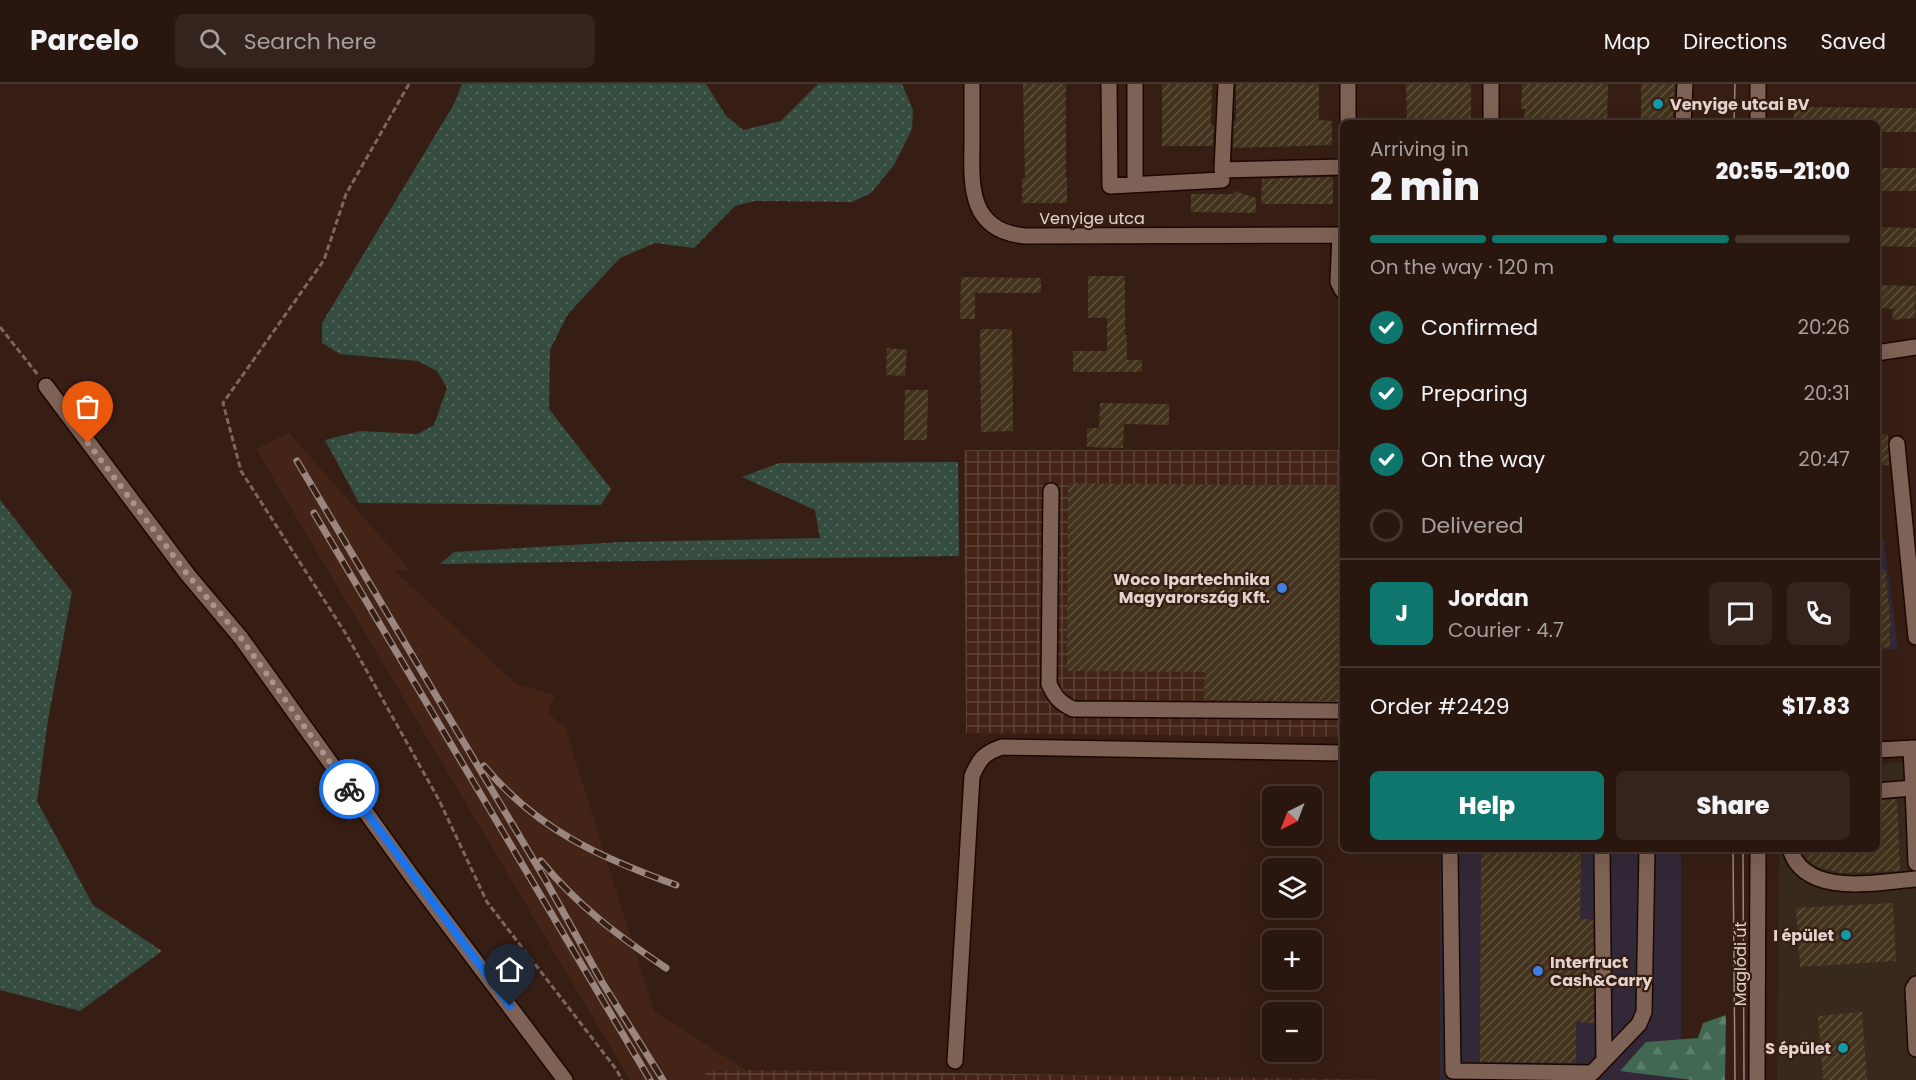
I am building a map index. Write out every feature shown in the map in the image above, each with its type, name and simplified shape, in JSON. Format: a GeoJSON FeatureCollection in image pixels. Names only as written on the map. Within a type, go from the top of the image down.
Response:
{"type":"FeatureCollection","features":[{"type":"Feature","properties":{"kind":"street","name":"Venyige utca"},"geometry":{"type":"LineString","coordinates":[[972,84],[971,177],[976,201],[984,217],[1000,232],[1025,236],[1340,235]]}},
{"type":"Feature","properties":{"kind":"street"},"geometry":{"type":"LineString","coordinates":[[1109,84],[1110,186],[1222,180]]}},
{"type":"Feature","properties":{"kind":"street"},"geometry":{"type":"LineString","coordinates":[[1135,84],[1135,184]]}},
{"type":"Feature","properties":{"kind":"street"},"geometry":{"type":"LineString","coordinates":[[1226,84],[1222,170],[1340,166]]}},
{"type":"Feature","properties":{"kind":"street"},"geometry":{"type":"LineString","coordinates":[[1348,84],[1348,120]]}},
{"type":"Feature","properties":{"kind":"street"},"geometry":{"type":"LineString","coordinates":[[1491,84],[1491,120]]}},
{"type":"Feature","properties":{"kind":"street"},"geometry":{"type":"LineString","coordinates":[[1683,120],[1685,84]]}},
{"type":"Feature","properties":{"kind":"street"},"geometry":{"type":"LineString","coordinates":[[1758,84],[1758,120]]}},
{"type":"Feature","properties":{"kind":"street"},"geometry":{"type":"LineString","coordinates":[[1340,251],[1338,282],[1340,286]]}},
{"type":"Feature","properties":{"kind":"street"},"geometry":{"type":"LineString","coordinates":[[1880,352],[1916,347]]}},
{"type":"Feature","properties":{"kind":"street"},"geometry":{"type":"LineString","coordinates":[[46,386],[188,575],[241,638],[413,878],[565,1080]]}},
{"type":"Feature","properties":{"kind":"street"},"geometry":{"type":"LineString","coordinates":[[1897,444],[1916,637]]}},
{"type":"Feature","properties":{"kind":"street"},"geometry":{"type":"LineString","coordinates":[[1051,491],[1049,684],[1061,704],[1073,709],[1340,711]]}},
{"type":"Feature","properties":{"kind":"street"},"geometry":{"type":"LineString","coordinates":[[955,1060],[972,776],[978,762],[987,752],[1002,747],[1340,753]]}},
{"type":"Feature","properties":{"kind":"street"},"geometry":{"type":"LineString","coordinates":[[1880,750],[1913,748],[1916,863]]}},
{"type":"Feature","properties":{"kind":"street"},"geometry":{"type":"LineString","coordinates":[[1880,791],[1914,788]]}},
{"type":"Feature","properties":{"kind":"street"},"geometry":{"type":"LineString","coordinates":[[1450,852],[1453,1071],[1592,1073],[1639,1024],[1644,1012],[1647,852]]}},
{"type":"Feature","properties":{"kind":"street"},"geometry":{"type":"LineString","coordinates":[[1602,852],[1604,1060]]}},
{"type":"Feature","properties":{"kind":"street","name":"Maglódi út"},"geometry":{"type":"LineString","coordinates":[[1758,852],[1758,1080]]}},
{"type":"Feature","properties":{"kind":"street"},"geometry":{"type":"LineString","coordinates":[[1791,852],[1793,860],[1803,871],[1838,884],[1916,879]]}},
{"type":"Feature","properties":{"kind":"street"},"geometry":{"type":"LineString","coordinates":[[1916,984],[1913,989],[1916,1050]]}},
{"type":"Feature","properties":{"kind":"path"},"geometry":{"type":"LineString","coordinates":[[409,84],[346,194],[324,260],[224,403],[241,471],[346,634],[439,800],[487,902],[616,1069],[622,1080]]}},
{"type":"Feature","properties":{"kind":"path"},"geometry":{"type":"LineString","coordinates":[[0,327],[46,386]]}},
{"type":"Feature","properties":{"kind":"shaded area"},"geometry":{"type":"Polygon","coordinates":[[[289,433],[411,571],[394,570],[516,684],[555,695],[548,714],[565,727],[654,1011],[746,1070],[705,1071],[706,1080],[630,1080],[256,449],[289,433]]]}},
{"type":"Feature","properties":{"kind":"shaded area"},"geometry":{"type":"Polygon","coordinates":[[[964,450],[1340,450],[1340,737],[966,733],[964,450]]]}},
{"type":"Feature","properties":{"kind":"shaded area"},"geometry":{"type":"Polygon","coordinates":[[[1884,539],[1898,649],[1880,650],[1880,540],[1884,539]]]}},
{"type":"Feature","properties":{"kind":"shaded area"},"geometry":{"type":"Polygon","coordinates":[[[1916,761],[1916,1080],[1777,1080],[1779,852],[1880,852],[1880,764],[1916,761]]]}},
{"type":"Feature","properties":{"kind":"shaded area"},"geometry":{"type":"Polygon","coordinates":[[[1440,852],[1681,852],[1681,1080],[1440,1080],[1440,852]]]}},
{"type":"Feature","properties":{"kind":"shaded area"},"geometry":{"type":"Polygon","coordinates":[[[705,1071],[1406,1080],[706,1080],[705,1071]]]}},
{"type":"Feature","properties":{"kind":"green space"},"geometry":{"type":"Polygon","coordinates":[[[462,84],[706,84],[726,116],[743,130],[781,121],[818,84],[902,84],[913,110],[912,129],[894,165],[871,193],[852,202],[754,201],[735,206],[694,248],[655,243],[620,258],[568,314],[550,350],[549,409],[611,489],[601,505],[359,503],[325,440],[360,431],[418,434],[434,425],[447,388],[437,371],[418,361],[340,354],[322,343],[322,323],[454,104],[462,84]]]}},
{"type":"Feature","properties":{"kind":"green space"},"geometry":{"type":"Polygon","coordinates":[[[958,462],[959,556],[440,564],[454,552],[621,542],[820,538],[815,510],[742,477],[779,463],[958,462]]]}},
{"type":"Feature","properties":{"kind":"green space"},"geometry":{"type":"Polygon","coordinates":[[[0,500],[72,592],[48,720],[37,801],[93,905],[162,951],[80,1011],[0,990],[0,500]]]}},
{"type":"Feature","properties":{"kind":"green space"},"geometry":{"type":"Polygon","coordinates":[[[1726,1015],[1725,1080],[1692,1080],[1620,1071],[1646,1042],[1698,1038],[1703,1023],[1726,1015]]]}},
{"type":"Feature","properties":{"kind":"building"},"geometry":{"type":"Polygon","coordinates":[[[1023,84],[1066,84],[1067,203],[1022,203],[1022,178],[1025,178],[1023,84]]]}},
{"type":"Feature","properties":{"kind":"building"},"geometry":{"type":"Polygon","coordinates":[[[1162,84],[1212,84],[1213,146],[1162,146],[1162,84]]]}},
{"type":"Feature","properties":{"kind":"building"},"geometry":{"type":"Polygon","coordinates":[[[1236,84],[1319,84],[1319,120],[1332,121],[1332,145],[1233,148],[1236,84]]]}},
{"type":"Feature","properties":{"kind":"building"},"geometry":{"type":"Polygon","coordinates":[[[1406,84],[1471,84],[1471,120],[1407,120],[1406,84]]]}},
{"type":"Feature","properties":{"kind":"building"},"geometry":{"type":"Polygon","coordinates":[[[1522,84],[1608,84],[1607,120],[1524,120],[1525,109],[1521,109],[1522,84]]]}},
{"type":"Feature","properties":{"kind":"building","name":"Venyige utcai BV"},"geometry":{"type":"Polygon","coordinates":[[[1641,84],[1675,84],[1673,120],[1641,120],[1641,84]]]}},
{"type":"Feature","properties":{"kind":"building"},"geometry":{"type":"Polygon","coordinates":[[[1794,107],[1916,108],[1916,132],[1880,132],[1880,120],[1794,120],[1794,107]]]}},
{"type":"Feature","properties":{"kind":"building"},"geometry":{"type":"Polygon","coordinates":[[[1880,168],[1916,168],[1916,191],[1880,191],[1880,168]]]}},
{"type":"Feature","properties":{"kind":"building"},"geometry":{"type":"Polygon","coordinates":[[[1333,177],[1333,204],[1261,204],[1262,179],[1333,177]]]}},
{"type":"Feature","properties":{"kind":"building"},"geometry":{"type":"Polygon","coordinates":[[[1234,191],[1256,198],[1256,213],[1191,212],[1191,194],[1233,194],[1234,191]]]}},
{"type":"Feature","properties":{"kind":"building"},"geometry":{"type":"Polygon","coordinates":[[[1880,227],[1916,228],[1916,247],[1880,246],[1880,227]]]}},
{"type":"Feature","properties":{"kind":"building"},"geometry":{"type":"Polygon","coordinates":[[[1088,276],[1125,276],[1127,360],[1142,360],[1142,372],[1073,372],[1073,351],[1107,351],[1107,318],[1088,318],[1088,276]]]}},
{"type":"Feature","properties":{"kind":"building"},"geometry":{"type":"Polygon","coordinates":[[[961,277],[1041,278],[1041,293],[975,293],[975,319],[960,319],[961,277]]]}},
{"type":"Feature","properties":{"kind":"building"},"geometry":{"type":"Polygon","coordinates":[[[1880,285],[1916,286],[1915,318],[1892,320],[1893,309],[1880,308],[1880,285]]]}},
{"type":"Feature","properties":{"kind":"building"},"geometry":{"type":"Polygon","coordinates":[[[980,329],[1012,329],[1013,431],[981,432],[980,329]]]}},
{"type":"Feature","properties":{"kind":"building"},"geometry":{"type":"Polygon","coordinates":[[[887,348],[907,350],[905,376],[886,375],[887,348]]]}},
{"type":"Feature","properties":{"kind":"building"},"geometry":{"type":"Polygon","coordinates":[[[905,390],[928,390],[927,440],[904,440],[905,390]]]}},
{"type":"Feature","properties":{"kind":"building"},"geometry":{"type":"Polygon","coordinates":[[[1100,403],[1169,404],[1169,425],[1124,424],[1123,448],[1087,447],[1087,428],[1099,428],[1100,403]]]}},
{"type":"Feature","properties":{"kind":"building"},"geometry":{"type":"Polygon","coordinates":[[[1888,434],[1889,465],[1880,466],[1880,435],[1888,434]]]}},
{"type":"Feature","properties":{"kind":"building"},"geometry":{"type":"Polygon","coordinates":[[[1068,483],[1340,486],[1340,701],[1204,700],[1205,672],[1067,671],[1068,483]]]}},
{"type":"Feature","properties":{"kind":"building"},"geometry":{"type":"Polygon","coordinates":[[[1880,569],[1885,569],[1891,628],[1889,628],[1890,647],[1880,648],[1880,569]]]}},
{"type":"Feature","properties":{"kind":"building"},"geometry":{"type":"Polygon","coordinates":[[[1897,799],[1900,871],[1840,873],[1816,866],[1806,858],[1803,852],[1880,852],[1880,801],[1897,799]]]}},
{"type":"Feature","properties":{"kind":"building","name":"Interfruct Cash&Carry"},"geometry":{"type":"Polygon","coordinates":[[[1481,852],[1581,853],[1580,919],[1593,919],[1594,1023],[1576,1022],[1576,1063],[1480,1062],[1481,852]]]}},
{"type":"Feature","properties":{"kind":"building","name":"I épület"},"geometry":{"type":"Polygon","coordinates":[[[1893,903],[1896,961],[1800,967],[1796,908],[1893,903]]]}},
{"type":"Feature","properties":{"kind":"building","name":"S épület"},"geometry":{"type":"Polygon","coordinates":[[[1862,1012],[1867,1080],[1823,1080],[1818,1016],[1862,1012]]]}},
{"type":"Feature","properties":{"kind":"tram line"},"geometry":{"type":"LineString","coordinates":[[1734,120],[1735,84]]}},
{"type":"Feature","properties":{"kind":"tram line"},"geometry":{"type":"LineString","coordinates":[[1733,852],[1735,1080]]}},
{"type":"Feature","properties":{"kind":"tram line"},"geometry":{"type":"LineString","coordinates":[[1743,852],[1744,1080]]}},
{"type":"Feature","properties":{"kind":"railway"},"geometry":{"type":"LineString","coordinates":[[297,461],[546,881],[602,982],[663,1080]]}},
{"type":"Feature","properties":{"kind":"railway"},"geometry":{"type":"LineString","coordinates":[[314,513],[650,1080]]}},
{"type":"Feature","properties":{"kind":"railway"},"geometry":{"type":"LineString","coordinates":[[484,766],[526,808],[571,839],[621,864],[676,885]]}},
{"type":"Feature","properties":{"kind":"railway"},"geometry":{"type":"LineString","coordinates":[[541,861],[599,919],[666,968]]}},
{"type":"Feature","properties":{"kind":"way so far"},"geometry":{"type":"LineString","coordinates":[[88,443],[188,575],[241,638],[349,789]]}},
{"type":"Feature","properties":{"kind":"place","name":"Venyige utcai BV"},"geometry":{"type":"Point","coordinates":[1658,104]}},
{"type":"Feature","properties":{"kind":"place","name":"Woco Ipartechnika Magyarország Kft."},"geometry":{"type":"Point","coordinates":[1282,588]}},
{"type":"Feature","properties":{"kind":"place","name":"I épület"},"geometry":{"type":"Point","coordinates":[1846,935]}},
{"type":"Feature","properties":{"kind":"place","name":"Interfruct Cash&Carry"},"geometry":{"type":"Point","coordinates":[1538,971]}},
{"type":"Feature","properties":{"kind":"place","name":"S épület"},"geometry":{"type":"Point","coordinates":[1843,1048]}},
{"type":"Feature","properties":{"kind":"route"},"geometry":{"type":"LineString","coordinates":[[349,789],[510,1006]]}}]}
